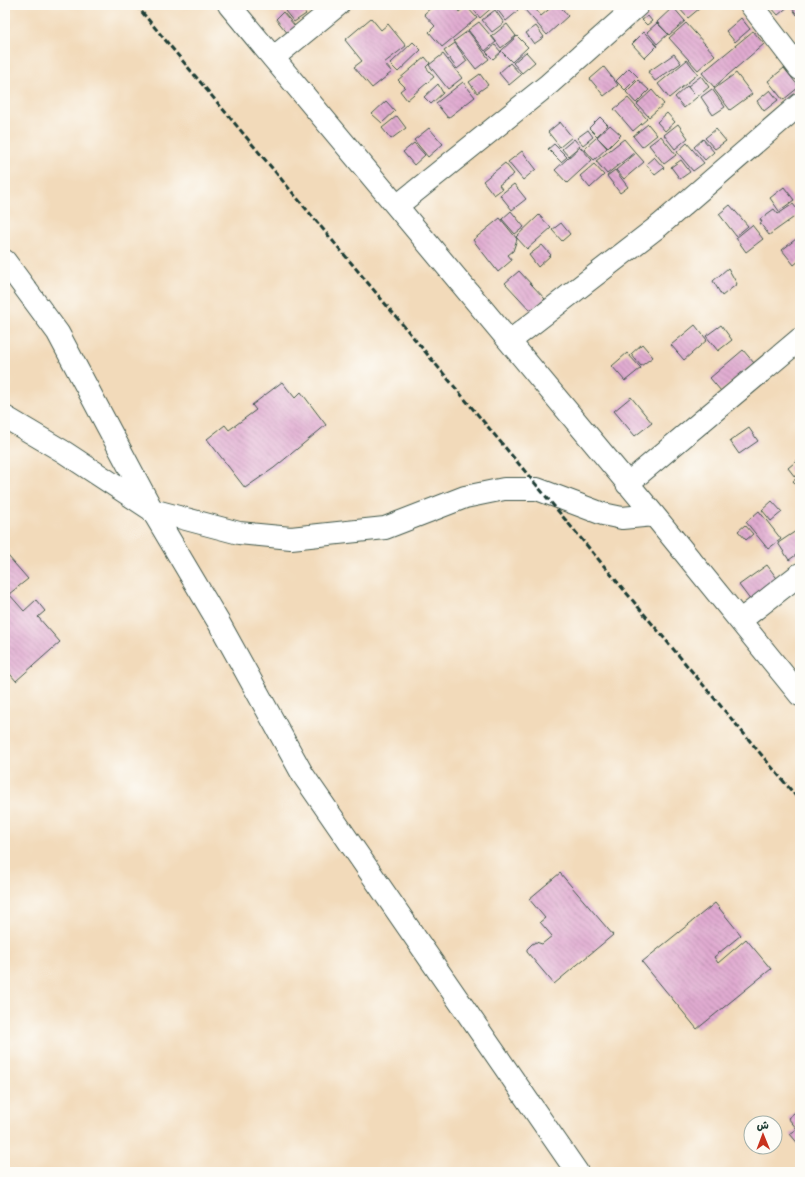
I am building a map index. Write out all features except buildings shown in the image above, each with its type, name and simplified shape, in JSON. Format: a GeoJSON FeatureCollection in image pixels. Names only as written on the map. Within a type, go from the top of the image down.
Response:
{"type":"FeatureCollection","features":[{"type":"Feature","properties":{"kind":"street"},"geometry":{"type":"LineString","coordinates":[[229,5],[741,620],[800,695]]}},
{"type":"Feature","properties":{"kind":"street"},"geometry":{"type":"LineString","coordinates":[[274,58],[338,5]]}},
{"type":"Feature","properties":{"kind":"street"},"geometry":{"type":"LineString","coordinates":[[397,206],[549,84],[638,5]]}},
{"type":"Feature","properties":{"kind":"street"},"geometry":{"type":"LineString","coordinates":[[751,5],[800,69]]}},
{"type":"Feature","properties":{"kind":"street"},"geometry":{"type":"LineString","coordinates":[[510,341],[660,225],[800,104]]}},
{"type":"Feature","properties":{"kind":"street"},"geometry":{"type":"LineString","coordinates":[[5,261],[58,333],[152,510],[219,623],[303,775],[577,1172]]}},
{"type":"Feature","properties":{"kind":"street"},"geometry":{"type":"LineString","coordinates":[[627,484],[800,339]]}},
{"type":"Feature","properties":{"kind":"street"},"geometry":{"type":"LineString","coordinates":[[5,417],[64,452],[152,510],[239,533],[291,538],[385,528],[466,497],[504,489],[537,489],[603,514],[622,518],[654,515]]}},
{"type":"Feature","properties":{"kind":"street"},"geometry":{"type":"LineString","coordinates":[[741,620],[800,574]]}},
{"type":"Feature","properties":{"kind":"railway"},"geometry":{"type":"LineString","coordinates":[[136,5],[800,801]]}}]}
